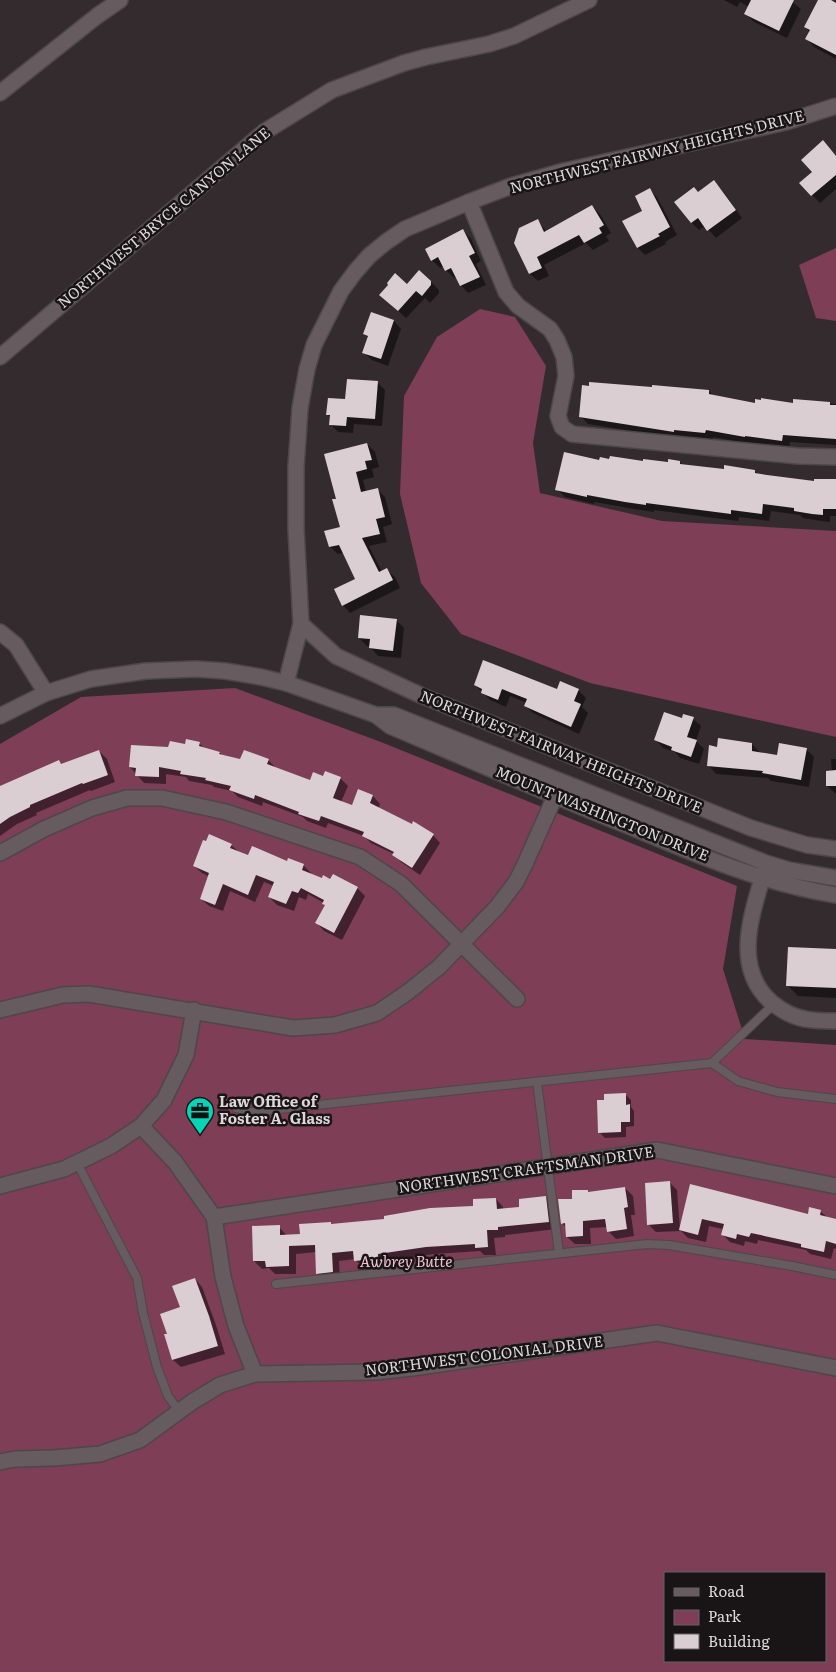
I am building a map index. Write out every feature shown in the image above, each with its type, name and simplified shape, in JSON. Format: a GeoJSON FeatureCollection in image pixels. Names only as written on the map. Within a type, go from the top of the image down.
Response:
{"type":"FeatureCollection","features":[{"type":"Feature","properties":{"kind":"street"},"geometry":{"type":"LineString","coordinates":[[0,93],[120,0]]}},
{"type":"Feature","properties":{"kind":"street","name":"NORTHWEST BRYCE CANYON LANE"},"geometry":{"type":"LineString","coordinates":[[0,357],[264,132],[332,90],[404,63],[489,44],[514,36],[589,0]]}},
{"type":"Feature","properties":{"kind":"street","name":"NORTHWEST FAIRWAY HEIGHTS DRIVE"},"geometry":{"type":"LineString","coordinates":[[286,683],[301,624],[296,529],[296,466],[300,408],[307,369],[314,345],[341,291],[370,256],[405,229],[511,186],[564,171],[786,122],[836,106]]}},
{"type":"Feature","properties":{"kind":"street"},"geometry":{"type":"LineString","coordinates":[[469,202],[506,292],[518,306],[550,329],[564,357],[566,376],[558,416],[562,427],[572,434],[586,437],[798,456],[836,457]]}},
{"type":"Feature","properties":{"kind":"street","name":"NORTHWEST FAIRWAY HEIGHTS DRIVE"},"geometry":{"type":"LineString","coordinates":[[301,624],[336,656],[420,695],[751,828],[807,845],[836,849]]}},
{"type":"Feature","properties":{"kind":"street"},"geometry":{"type":"LineString","coordinates":[[0,632],[16,645],[46,693]]}},
{"type":"Feature","properties":{"kind":"street","name":"MOUNT WASHINGTON DRIVE"},"geometry":{"type":"LineString","coordinates":[[0,716],[46,693],[91,679],[146,671],[225,671],[286,683],[376,715],[394,716],[562,781],[806,890],[836,894]]}},
{"type":"Feature","properties":{"kind":"street","name":"MOUNT WASHINGTON DRIVE"},"geometry":{"type":"LineString","coordinates":[[376,715],[390,726],[678,847],[737,869],[789,870],[836,878]]}},
{"type":"Feature","properties":{"kind":"street"},"geometry":{"type":"LineString","coordinates":[[0,1010],[63,995],[90,994],[293,1028],[335,1025],[377,1012],[408,992],[439,967],[497,907],[516,882],[562,781]]}},
{"type":"Feature","properties":{"kind":"street"},"geometry":{"type":"LineString","coordinates":[[0,853],[44,829],[92,808],[127,798],[162,798],[226,812],[360,856],[401,884],[518,999]]}},
{"type":"Feature","properties":{"kind":"street"},"geometry":{"type":"LineString","coordinates":[[764,870],[749,928],[747,951],[756,984],[774,1004],[791,1015],[805,1019],[836,1021]]}},
{"type":"Feature","properties":{"kind":"street"},"geometry":{"type":"LineString","coordinates":[[0,1186],[64,1169],[111,1146],[141,1126],[164,1100],[186,1055],[194,1010]]}},
{"type":"Feature","properties":{"kind":"street"},"geometry":{"type":"LineString","coordinates":[[141,1126],[175,1162],[214,1217],[223,1277],[236,1326],[255,1374]]}},
{"type":"Feature","properties":{"kind":"street","name":"NORTHWEST CRAFTSMAN DRIVE"},"geometry":{"type":"LineString","coordinates":[[214,1217],[657,1150],[836,1186]]}},
{"type":"Feature","properties":{"kind":"street","name":"NORTHWEST COLONIAL DRIVE"},"geometry":{"type":"LineString","coordinates":[[0,1462],[15,1459],[100,1454],[140,1440],[179,1411],[220,1385],[255,1374],[375,1372],[657,1332],[836,1368]]}},
{"type":"Feature","properties":{"kind":"lane"},"geometry":{"type":"LineString","coordinates":[[236,1108],[251,1112],[712,1063],[774,1004]]}},
{"type":"Feature","properties":{"kind":"lane"},"geometry":{"type":"LineString","coordinates":[[712,1063],[738,1081],[777,1092],[836,1099]]}},
{"type":"Feature","properties":{"kind":"lane"},"geometry":{"type":"LineString","coordinates":[[537,1082],[559,1253]]}},
{"type":"Feature","properties":{"kind":"lane"},"geometry":{"type":"LineString","coordinates":[[77,1163],[137,1278],[143,1313],[157,1367],[168,1396],[179,1411]]}},
{"type":"Feature","properties":{"kind":"lane"},"geometry":{"type":"LineString","coordinates":[[276,1284],[647,1244],[669,1245],[792,1266],[836,1276]]}},
{"type":"Feature","properties":{"kind":"green space"},"geometry":{"type":"Polygon","coordinates":[[[836,248],[836,321],[816,318],[799,265],[836,248]]]}},
{"type":"Feature","properties":{"kind":"green space"},"geometry":{"type":"Polygon","coordinates":[[[480,309],[515,317],[546,366],[533,443],[540,493],[662,521],[836,531],[836,737],[590,683],[461,634],[421,583],[400,494],[404,396],[437,337],[480,309]]]}},
{"type":"Feature","properties":{"kind":"green space","name":"Awbrey Butte"},"geometry":{"type":"Polygon","coordinates":[[[235,688],[381,742],[737,886],[723,969],[745,1039],[836,1045],[836,1672],[0,1672],[0,744],[81,697],[235,688]]]}},
{"type":"Feature","properties":{"kind":"building"},"geometry":{"type":"Polygon","coordinates":[[[751,0],[794,0],[779,31],[744,14],[751,0]]]}},
{"type":"Feature","properties":{"kind":"building"},"geometry":{"type":"Polygon","coordinates":[[[818,0],[831,0],[836,3],[836,55],[805,39],[810,30],[804,27],[818,0]]]}},
{"type":"Feature","properties":{"kind":"building"},"geometry":{"type":"Polygon","coordinates":[[[823,140],[836,156],[836,175],[811,196],[799,183],[812,172],[801,160],[823,140]]]}},
{"type":"Feature","properties":{"kind":"building"},"geometry":{"type":"Polygon","coordinates":[[[714,180],[736,210],[707,231],[698,218],[691,223],[674,202],[694,187],[698,192],[714,180]]]}},
{"type":"Feature","properties":{"kind":"building"},"geometry":{"type":"Polygon","coordinates":[[[650,188],[670,227],[658,234],[660,236],[637,248],[622,221],[642,211],[635,196],[650,188]]]}},
{"type":"Feature","properties":{"kind":"building"},"geometry":{"type":"Polygon","coordinates":[[[592,205],[604,225],[599,228],[602,233],[584,243],[579,235],[537,257],[542,268],[529,274],[514,243],[519,228],[538,219],[544,232],[592,205]]]}},
{"type":"Feature","properties":{"kind":"building"},"geometry":{"type":"Polygon","coordinates":[[[463,229],[475,253],[469,256],[480,277],[460,286],[451,268],[445,271],[438,257],[431,261],[425,249],[463,229]]]}},
{"type":"Feature","properties":{"kind":"building"},"geometry":{"type":"Polygon","coordinates":[[[419,270],[431,281],[431,285],[422,296],[416,291],[398,311],[379,295],[395,273],[407,284],[419,270]]]}},
{"type":"Feature","properties":{"kind":"building"},"geometry":{"type":"Polygon","coordinates":[[[371,312],[394,320],[381,359],[362,353],[368,336],[363,334],[371,312]]]}},
{"type":"Feature","properties":{"kind":"building"},"geometry":{"type":"Polygon","coordinates":[[[347,379],[378,381],[375,419],[347,417],[346,426],[329,425],[330,415],[326,415],[328,398],[345,399],[347,379]]]}},
{"type":"Feature","properties":{"kind":"building"},"geometry":{"type":"Polygon","coordinates":[[[589,382],[709,390],[709,394],[755,403],[755,399],[761,400],[761,398],[793,403],[793,399],[830,402],[830,405],[836,405],[836,439],[783,435],[782,441],[706,430],[705,433],[674,430],[674,432],[579,417],[582,385],[589,386],[589,382]]]}},
{"type":"Feature","properties":{"kind":"building"},"geometry":{"type":"Polygon","coordinates":[[[367,443],[372,460],[365,461],[367,469],[356,472],[361,492],[378,488],[385,517],[376,519],[380,534],[362,538],[379,572],[387,568],[393,580],[342,606],[334,589],[355,579],[339,545],[329,547],[324,531],[340,527],[332,499],[336,499],[324,454],[367,443]]]}},
{"type":"Feature","properties":{"kind":"building"},"geometry":{"type":"Polygon","coordinates":[[[564,452],[599,460],[600,457],[609,459],[610,456],[643,461],[643,459],[668,462],[668,459],[680,461],[680,464],[724,469],[724,465],[755,470],[755,473],[814,481],[814,479],[836,479],[836,509],[823,509],[823,515],[794,511],[794,508],[763,504],[762,514],[731,510],[731,514],[646,503],[646,505],[587,495],[587,497],[555,490],[564,452]]]}},
{"type":"Feature","properties":{"kind":"building"},"geometry":{"type":"Polygon","coordinates":[[[360,615],[397,619],[393,651],[369,648],[370,639],[358,638],[360,615]]]}},
{"type":"Feature","properties":{"kind":"building"},"geometry":{"type":"Polygon","coordinates":[[[483,660],[557,689],[560,681],[579,689],[574,701],[581,704],[571,727],[524,706],[527,699],[502,689],[498,700],[481,693],[482,689],[474,685],[483,660]]]}},
{"type":"Feature","properties":{"kind":"building"},"geometry":{"type":"Polygon","coordinates":[[[664,712],[682,718],[683,714],[694,717],[687,737],[697,740],[691,757],[671,750],[672,747],[654,740],[664,712]]]}},
{"type":"Feature","properties":{"kind":"building"},"geometry":{"type":"Polygon","coordinates":[[[718,738],[752,743],[752,751],[777,755],[779,743],[807,748],[801,780],[762,773],[763,771],[707,766],[709,745],[717,747],[718,738]]]}},
{"type":"Feature","properties":{"kind":"building"},"geometry":{"type":"Polygon","coordinates":[[[186,739],[200,742],[199,746],[220,752],[219,754],[240,759],[244,750],[269,759],[267,764],[310,780],[313,772],[323,776],[325,771],[341,777],[333,798],[352,805],[358,789],[373,795],[370,803],[412,824],[413,821],[434,834],[412,868],[392,855],[394,852],[362,836],[364,832],[321,816],[319,821],[255,795],[254,799],[229,790],[231,786],[205,780],[206,778],[180,774],[181,771],[159,767],[159,777],[135,776],[136,768],[129,767],[131,745],[168,747],[170,741],[185,744],[186,739]]]}},
{"type":"Feature","properties":{"kind":"building"},"geometry":{"type":"Polygon","coordinates":[[[99,750],[108,775],[82,783],[30,805],[30,807],[0,824],[0,786],[59,760],[61,764],[99,750]]]}},
{"type":"Feature","properties":{"kind":"building"},"geometry":{"type":"Polygon","coordinates":[[[836,770],[836,786],[826,786],[826,771],[836,770]]]}},
{"type":"Feature","properties":{"kind":"building"},"geometry":{"type":"Polygon","coordinates":[[[209,834],[232,844],[230,848],[248,855],[252,846],[287,861],[288,858],[304,864],[302,870],[322,878],[323,875],[330,879],[333,874],[358,887],[334,933],[315,923],[325,905],[322,904],[324,900],[301,888],[298,893],[292,891],[286,904],[268,897],[274,882],[256,875],[248,895],[223,884],[215,905],[200,899],[209,873],[193,866],[203,840],[206,841],[209,834]]]}},
{"type":"Feature","properties":{"kind":"building"},"geometry":{"type":"Polygon","coordinates":[[[788,947],[836,949],[836,988],[786,986],[788,947]]]}},
{"type":"Feature","properties":{"kind":"building"},"geometry":{"type":"Polygon","coordinates":[[[626,1093],[626,1105],[630,1104],[630,1122],[621,1122],[621,1132],[598,1133],[597,1100],[604,1100],[604,1094],[626,1093]]]}},
{"type":"Feature","properties":{"kind":"building"},"geometry":{"type":"Polygon","coordinates":[[[670,1181],[673,1223],[647,1225],[645,1183],[670,1181]]]}},
{"type":"Feature","properties":{"kind":"building"},"geometry":{"type":"Polygon","coordinates":[[[690,1184],[808,1214],[809,1207],[821,1210],[820,1215],[836,1219],[836,1244],[826,1241],[824,1252],[801,1247],[801,1244],[751,1233],[749,1237],[737,1234],[736,1239],[721,1235],[724,1224],[702,1219],[698,1235],[679,1230],[690,1184]]]}},
{"type":"Feature","properties":{"kind":"building"},"geometry":{"type":"Polygon","coordinates":[[[625,1187],[628,1207],[624,1208],[627,1229],[607,1232],[605,1219],[583,1221],[583,1236],[566,1237],[565,1223],[561,1224],[558,1199],[572,1199],[572,1190],[588,1190],[588,1192],[625,1187]]]}},
{"type":"Feature","properties":{"kind":"building"},"geometry":{"type":"Polygon","coordinates":[[[546,1196],[549,1222],[498,1227],[498,1230],[487,1230],[488,1247],[475,1248],[475,1244],[426,1247],[378,1254],[378,1259],[354,1261],[353,1251],[332,1253],[333,1272],[316,1274],[315,1245],[289,1246],[289,1266],[266,1267],[265,1261],[253,1261],[252,1226],[280,1225],[280,1235],[300,1234],[299,1224],[331,1222],[331,1224],[384,1219],[384,1216],[430,1208],[473,1206],[473,1199],[496,1198],[497,1209],[519,1207],[519,1199],[546,1196]]]}},
{"type":"Feature","properties":{"kind":"building"},"geometry":{"type":"Polygon","coordinates":[[[195,1278],[218,1346],[172,1360],[164,1334],[167,1334],[160,1314],[180,1307],[172,1286],[195,1278]]]}},
{"type":"Feature","properties":{"kind":"place","name":"Law Office of Foster A. Glass"},"geometry":{"type":"Point","coordinates":[200,1135]}}]}
